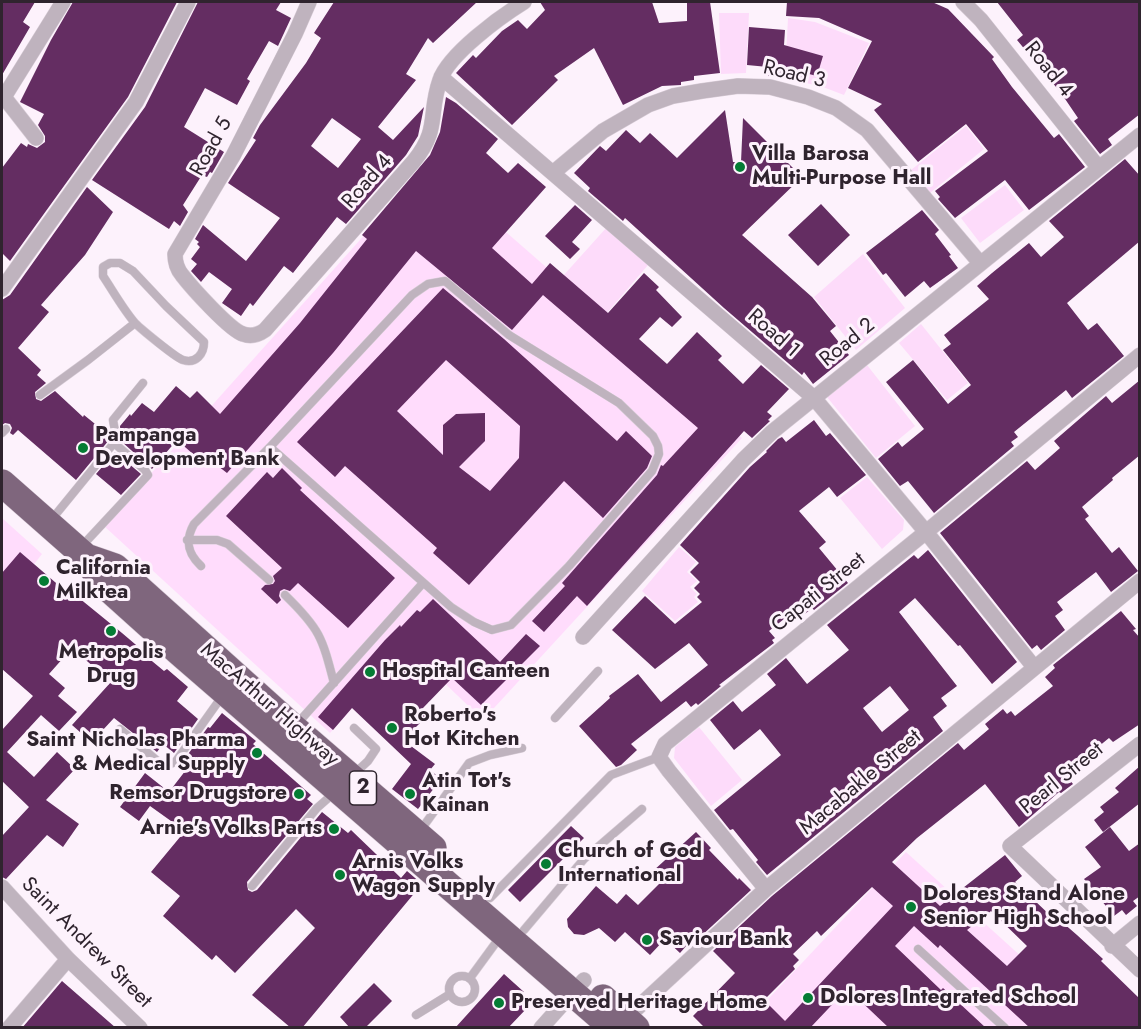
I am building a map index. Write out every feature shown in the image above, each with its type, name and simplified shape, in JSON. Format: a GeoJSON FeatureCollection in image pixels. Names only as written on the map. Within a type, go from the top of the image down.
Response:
{"type":"FeatureCollection","features":[{"type":"Feature","properties":{"kind":"highway","name":"MacArthur Highway"},"geometry":{"type":"LineString","coordinates":[[2,483],[82,553],[101,582],[225,693],[288,735]]}},
{"type":"Feature","properties":{"kind":"highway","name":"MacArthur Highway"},"geometry":{"type":"LineString","coordinates":[[82,553],[115,567],[288,735],[623,1025]]}},
{"type":"Feature","properties":{"kind":"highway","name":"MacArthur Highway"},"geometry":{"type":"LineString","coordinates":[[344,784],[417,835],[490,898],[514,932]]}},
{"type":"Feature","properties":{"kind":"street"},"geometry":{"type":"LineString","coordinates":[[36,138],[3,96],[63,2]]}},
{"type":"Feature","properties":{"kind":"street"},"geometry":{"type":"LineString","coordinates":[[2,289],[136,102],[189,2]]}},
{"type":"Feature","properties":{"kind":"street","name":"Road 5"},"geometry":{"type":"LineString","coordinates":[[209,304],[182,275],[175,261],[175,254],[233,156],[309,2]]}},
{"type":"Feature","properties":{"kind":"street","name":"Road 4"},"geometry":{"type":"LineString","coordinates":[[209,304],[240,333],[254,335],[265,330],[426,146],[432,129],[441,76],[445,69],[473,40],[524,2]]}},
{"type":"Feature","properties":{"kind":"street","name":"Road 4"},"geometry":{"type":"LineString","coordinates":[[963,2],[988,28],[1098,167]]}},
{"type":"Feature","properties":{"kind":"street","name":"Road 1"},"geometry":{"type":"LineString","coordinates":[[441,76],[814,398],[927,532],[1034,667]]}},
{"type":"Feature","properties":{"kind":"street","name":"Road 3"},"geometry":{"type":"LineString","coordinates":[[554,172],[603,132],[648,105],[673,96],[702,91],[738,86],[770,87],[808,97],[836,108],[867,130],[980,263]]}},
{"type":"Feature","properties":{"kind":"street","name":"Road 2"},"geometry":{"type":"LineString","coordinates":[[583,637],[743,460],[772,432],[1140,135]]}},
{"type":"Feature","properties":{"kind":"street","name":"Capati Street"},"geometry":{"type":"LineString","coordinates":[[659,757],[665,744],[927,532],[1140,355]]}},
{"type":"Feature","properties":{"kind":"street","name":"Macabakle Street"},"geometry":{"type":"LineString","coordinates":[[623,1025],[766,889],[1140,580]]}},
{"type":"Feature","properties":{"kind":"street","name":"Pearl Street"},"geometry":{"type":"LineString","coordinates":[[1112,946],[1010,846],[1140,744]]}},
{"type":"Feature","properties":{"kind":"street"},"geometry":{"type":"LineString","coordinates":[[659,757],[766,889]]}},
{"type":"Feature","properties":{"kind":"street","name":"Saint Andrew Street"},"geometry":{"type":"LineString","coordinates":[[2,887],[68,959],[140,1028]]}},
{"type":"Feature","properties":{"kind":"street"},"geometry":{"type":"LineString","coordinates":[[1140,923],[1112,946],[1140,970]]}},
{"type":"Feature","properties":{"kind":"street"},"geometry":{"type":"LineString","coordinates":[[9,1028],[68,959]]}},
{"type":"Feature","properties":{"kind":"street"},"geometry":{"type":"LineString","coordinates":[[541,1028],[577,987]]}},
{"type":"Feature","properties":{"kind":"lane"},"geometry":{"type":"LineString","coordinates":[[110,263],[120,263],[133,271],[204,342],[204,350],[201,355],[191,361],[181,360],[135,323],[103,276],[103,267],[110,263]]}},
{"type":"Feature","properties":{"kind":"lane"},"geometry":{"type":"LineString","coordinates":[[201,566],[192,558],[188,540],[194,524],[270,447],[412,295],[428,284],[445,281],[509,335],[619,403],[653,436],[659,454],[652,471],[569,566],[511,625],[492,630],[484,628],[452,607],[270,447]]}},
{"type":"Feature","properties":{"kind":"lane"},"geometry":{"type":"LineString","coordinates":[[40,395],[135,323]]}},
{"type":"Feature","properties":{"kind":"lane"},"geometry":{"type":"LineString","coordinates":[[48,524],[114,443],[116,437],[113,420],[143,383]]}},
{"type":"Feature","properties":{"kind":"lane"},"geometry":{"type":"LineString","coordinates":[[82,553],[148,475],[114,443]]}},
{"type":"Feature","properties":{"kind":"lane"},"geometry":{"type":"LineString","coordinates":[[188,540],[217,540],[228,544],[269,580]]}},
{"type":"Feature","properties":{"kind":"lane"},"geometry":{"type":"LineString","coordinates":[[288,735],[423,583]]}},
{"type":"Feature","properties":{"kind":"lane"},"geometry":{"type":"LineString","coordinates":[[285,595],[314,626],[325,647],[334,683]]}},
{"type":"Feature","properties":{"kind":"lane"},"geometry":{"type":"LineString","coordinates":[[555,718],[598,671]]}},
{"type":"Feature","properties":{"kind":"lane"},"geometry":{"type":"LineString","coordinates":[[120,729],[161,764],[167,766],[176,760],[225,693]]}},
{"type":"Feature","properties":{"kind":"lane"},"geometry":{"type":"LineString","coordinates":[[252,886],[317,808],[368,761],[376,749],[354,728]]}},
{"type":"Feature","properties":{"kind":"lane"},"geometry":{"type":"LineString","coordinates":[[417,835],[470,763],[497,753],[522,748]]}},
{"type":"Feature","properties":{"kind":"lane"},"geometry":{"type":"LineString","coordinates":[[490,898],[610,775],[659,757]]}},
{"type":"Feature","properties":{"kind":"lane"},"geometry":{"type":"LineString","coordinates":[[470,978],[584,859],[642,809]]}},
{"type":"Feature","properties":{"kind":"lane"},"geometry":{"type":"LineString","coordinates":[[918,950],[1005,1028]]}},
{"type":"Feature","properties":{"kind":"lane"},"geometry":{"type":"LineString","coordinates":[[465,976],[470,978],[475,989],[470,999],[459,1001],[453,999],[450,994],[448,988],[453,978],[465,976]]}},
{"type":"Feature","properties":{"kind":"lane"},"geometry":{"type":"LineString","coordinates":[[416,1015],[450,994]]}},
{"type":"Feature","properties":{"kind":"shaded area"},"geometry":{"type":"Polygon","coordinates":[[[719,13],[749,13],[746,73],[721,74],[719,13]]]}},
{"type":"Feature","properties":{"kind":"shaded area"},"geometry":{"type":"Polygon","coordinates":[[[788,18],[815,22],[869,43],[844,95],[823,87],[785,78],[788,18]]]}},
{"type":"Feature","properties":{"kind":"shaded area"},"geometry":{"type":"Polygon","coordinates":[[[966,126],[984,149],[930,193],[911,170],[966,126]]]}},
{"type":"Feature","properties":{"kind":"shaded area"},"geometry":{"type":"Polygon","coordinates":[[[428,164],[742,438],[483,720],[407,647],[330,733],[104,526],[428,164]]]}},
{"type":"Feature","properties":{"kind":"shaded area"},"geometry":{"type":"Polygon","coordinates":[[[1005,185],[1024,210],[980,243],[961,218],[1005,185]]]}},
{"type":"Feature","properties":{"kind":"shaded area"},"geometry":{"type":"Polygon","coordinates":[[[607,227],[648,265],[607,313],[563,276],[607,227]]]}},
{"type":"Feature","properties":{"kind":"shaded area"},"geometry":{"type":"Polygon","coordinates":[[[863,254],[905,308],[856,350],[814,297],[863,254]]]}},
{"type":"Feature","properties":{"kind":"shaded area"},"geometry":{"type":"Polygon","coordinates":[[[921,324],[968,383],[947,400],[899,343],[921,324]]]}},
{"type":"Feature","properties":{"kind":"shaded area"},"geometry":{"type":"Polygon","coordinates":[[[867,365],[915,426],[876,458],[827,397],[867,365]]]}},
{"type":"Feature","properties":{"kind":"shaded area"},"geometry":{"type":"Polygon","coordinates":[[[867,477],[904,520],[903,530],[882,549],[840,498],[867,477]]]}},
{"type":"Feature","properties":{"kind":"shaded area"},"geometry":{"type":"Polygon","coordinates":[[[2,518],[42,554],[3,604],[2,613],[2,518]]]}},
{"type":"Feature","properties":{"kind":"shaded area"},"geometry":{"type":"Polygon","coordinates":[[[679,547],[696,562],[687,572],[697,581],[690,587],[697,594],[694,597],[698,602],[675,621],[642,591],[679,547]]]}},
{"type":"Feature","properties":{"kind":"shaded area"},"geometry":{"type":"Polygon","coordinates":[[[699,727],[742,780],[711,806],[674,758],[675,747],[699,727]]]}},
{"type":"Feature","properties":{"kind":"shaded area","name":"Dolores Stand Alone Senior High School"},"geometry":{"type":"Polygon","coordinates":[[[906,852],[1099,1027],[741,1028],[906,852]]]}},
{"type":"Feature","properties":{"kind":"building"},"geometry":{"type":"Polygon","coordinates":[[[2,2],[35,2],[23,22],[30,27],[2,75],[2,2]]]}},
{"type":"Feature","properties":{"kind":"building"},"geometry":{"type":"Polygon","coordinates":[[[73,2],[177,2],[128,97],[10,261],[2,253],[2,168],[21,143],[27,147],[28,144],[37,148],[45,142],[45,136],[38,125],[44,114],[20,102],[73,2]]]}},
{"type":"Feature","properties":{"kind":"building"},"geometry":{"type":"Polygon","coordinates":[[[198,2],[281,2],[276,10],[291,18],[278,46],[269,41],[247,79],[250,81],[237,105],[205,88],[184,127],[224,152],[212,173],[210,172],[207,177],[202,175],[183,205],[188,212],[180,226],[174,221],[169,229],[92,180],[145,107],[198,2]]]}},
{"type":"Feature","properties":{"kind":"building"},"geometry":{"type":"Polygon","coordinates":[[[334,2],[477,2],[433,43],[428,38],[406,74],[416,80],[378,127],[393,140],[424,107],[418,136],[406,155],[346,224],[337,217],[293,273],[284,266],[253,306],[250,303],[241,316],[222,303],[232,289],[209,272],[201,282],[191,271],[197,264],[191,259],[200,247],[197,244],[199,242],[195,239],[203,225],[246,261],[280,218],[228,183],[256,140],[253,138],[260,125],[306,63],[321,38],[314,33],[334,2]],[[332,118],[311,146],[338,168],[361,139],[332,118]]]}},
{"type":"Feature","properties":{"kind":"building"},"geometry":{"type":"Polygon","coordinates":[[[540,2],[652,2],[659,23],[687,21],[687,2],[710,2],[720,73],[694,76],[694,80],[681,82],[681,85],[662,86],[623,105],[594,48],[554,76],[558,80],[512,125],[456,73],[473,55],[476,58],[502,31],[518,20],[527,29],[545,10],[540,2]]]}},
{"type":"Feature","properties":{"kind":"building"},"geometry":{"type":"Polygon","coordinates":[[[787,2],[932,2],[948,9],[994,57],[992,59],[1012,87],[1054,138],[1059,134],[1085,167],[1029,210],[1005,180],[955,218],[938,199],[940,197],[935,191],[988,151],[966,124],[918,162],[874,110],[882,104],[848,88],[872,41],[819,18],[786,16],[787,2]]]}},
{"type":"Feature","properties":{"kind":"building"},"geometry":{"type":"Polygon","coordinates":[[[997,2],[1140,2],[1140,114],[1108,139],[1112,145],[1100,154],[1074,121],[1078,118],[1061,93],[1017,40],[1023,35],[997,2]]]}},
{"type":"Feature","properties":{"kind":"building"},"geometry":{"type":"Polygon","coordinates":[[[749,27],[785,30],[784,45],[823,56],[817,76],[805,73],[803,79],[783,74],[782,77],[768,76],[768,67],[747,65],[749,27]]]}},
{"type":"Feature","properties":{"kind":"building"},"geometry":{"type":"Polygon","coordinates":[[[446,97],[498,139],[486,153],[508,173],[518,163],[546,187],[492,248],[532,284],[550,263],[608,313],[644,273],[659,287],[656,290],[682,317],[672,327],[660,317],[639,339],[667,364],[697,332],[722,356],[718,360],[743,384],[761,365],[789,389],[767,412],[772,416],[768,420],[770,421],[752,438],[744,431],[587,606],[577,596],[544,632],[532,621],[565,586],[562,583],[657,475],[661,465],[663,466],[698,428],[543,295],[512,330],[416,251],[333,353],[227,473],[214,463],[209,468],[177,440],[152,469],[121,441],[120,426],[130,414],[131,416],[142,403],[154,412],[176,386],[190,398],[197,391],[220,414],[300,323],[367,239],[362,235],[430,155],[440,132],[446,97]]]}},
{"type":"Feature","properties":{"kind":"building"},"geometry":{"type":"Polygon","coordinates":[[[725,110],[733,162],[741,162],[743,118],[802,177],[742,235],[812,297],[836,326],[830,331],[849,355],[813,384],[804,372],[802,375],[724,308],[625,218],[623,221],[588,191],[590,188],[574,173],[600,146],[606,151],[626,130],[640,143],[650,133],[677,158],[725,110]]]}},
{"type":"Feature","properties":{"kind":"building"},"geometry":{"type":"Polygon","coordinates":[[[1125,159],[1140,176],[1140,241],[1067,303],[1088,330],[1097,323],[1124,356],[1072,398],[1066,390],[1014,432],[1018,437],[1011,442],[1014,446],[934,513],[908,481],[900,486],[878,459],[898,442],[902,447],[924,429],[886,382],[913,360],[948,404],[971,385],[943,350],[951,344],[944,335],[989,299],[977,286],[1029,243],[1041,257],[1064,237],[1049,221],[1125,159]]]}},
{"type":"Feature","properties":{"kind":"building"},"geometry":{"type":"Polygon","coordinates":[[[87,187],[113,212],[85,255],[41,305],[49,312],[18,348],[41,370],[37,375],[46,383],[35,392],[36,399],[41,401],[55,391],[83,417],[84,415],[110,436],[76,480],[18,430],[13,435],[10,433],[12,428],[10,424],[2,425],[2,300],[10,295],[87,187]]]}},
{"type":"Feature","properties":{"kind":"building"},"geometry":{"type":"Polygon","coordinates":[[[821,204],[850,235],[818,266],[788,235],[821,204]]]}},
{"type":"Feature","properties":{"kind":"building"},"geometry":{"type":"Polygon","coordinates":[[[575,205],[592,220],[572,242],[580,249],[570,259],[545,236],[575,205]]]}},
{"type":"Feature","properties":{"kind":"building"},"geometry":{"type":"Polygon","coordinates":[[[922,210],[939,230],[935,234],[958,268],[930,288],[924,281],[905,297],[886,273],[883,275],[866,253],[922,210]]]}},
{"type":"Feature","properties":{"kind":"building"},"geometry":{"type":"Polygon","coordinates":[[[443,288],[504,339],[617,441],[626,431],[652,456],[647,468],[603,518],[564,481],[469,585],[433,553],[437,548],[345,466],[335,477],[297,442],[443,288]],[[446,360],[397,411],[443,455],[443,425],[456,414],[485,413],[485,441],[459,467],[490,491],[519,458],[520,426],[446,360]]]}},
{"type":"Feature","properties":{"kind":"building"},"geometry":{"type":"Polygon","coordinates":[[[1140,380],[1140,455],[1082,507],[1089,516],[1085,519],[1112,553],[1119,547],[1138,571],[1111,592],[1096,572],[1057,602],[1063,610],[1055,616],[1065,630],[1041,650],[1037,645],[1032,649],[940,533],[1027,461],[1035,470],[1060,448],[1054,441],[1106,396],[1112,403],[1140,380]]]}},
{"type":"Feature","properties":{"kind":"building"},"geometry":{"type":"Polygon","coordinates":[[[814,420],[826,436],[830,433],[866,475],[837,497],[829,487],[799,511],[826,542],[819,548],[848,583],[814,610],[812,608],[805,614],[799,607],[769,631],[775,638],[772,640],[774,643],[719,685],[721,686],[698,705],[696,703],[691,707],[686,701],[631,744],[637,750],[616,767],[579,726],[610,698],[609,696],[638,674],[661,702],[708,665],[689,643],[655,669],[612,630],[645,596],[675,624],[702,602],[697,597],[700,594],[694,588],[700,582],[690,572],[699,563],[680,545],[778,439],[782,437],[786,442],[814,420]]]}},
{"type":"Feature","properties":{"kind":"building"},"geometry":{"type":"Polygon","coordinates":[[[115,452],[141,474],[121,495],[96,474],[115,452]]]}},
{"type":"Feature","properties":{"kind":"building"},"geometry":{"type":"Polygon","coordinates":[[[282,468],[302,488],[300,490],[395,578],[348,628],[298,583],[290,591],[284,589],[280,591],[281,600],[277,604],[261,589],[265,585],[273,584],[275,581],[273,576],[282,568],[226,516],[267,472],[273,478],[282,468]]]}},
{"type":"Feature","properties":{"kind":"building"},"geometry":{"type":"Polygon","coordinates":[[[928,550],[1017,662],[992,684],[960,645],[958,646],[915,598],[899,612],[957,686],[941,698],[947,706],[933,717],[943,731],[767,875],[733,829],[730,830],[714,810],[781,755],[760,729],[734,750],[710,720],[733,701],[742,712],[776,685],[767,674],[786,658],[807,684],[849,650],[827,625],[914,555],[918,559],[928,550]],[[890,686],[863,708],[882,732],[909,710],[890,686]]]}},
{"type":"Feature","properties":{"kind":"building"},"geometry":{"type":"Polygon","coordinates":[[[20,552],[77,601],[79,598],[122,633],[164,671],[167,669],[188,687],[177,701],[198,719],[174,753],[163,744],[157,752],[114,718],[101,732],[99,730],[89,740],[72,725],[111,682],[72,648],[49,674],[65,688],[58,696],[77,712],[59,731],[41,715],[7,752],[34,777],[57,752],[75,769],[46,800],[79,824],[63,847],[47,835],[6,879],[2,877],[2,836],[29,807],[2,781],[2,730],[33,696],[2,669],[2,573],[20,552]]]}},
{"type":"Feature","properties":{"kind":"building"},"geometry":{"type":"Polygon","coordinates":[[[433,599],[500,662],[526,634],[540,646],[481,705],[452,678],[423,708],[429,714],[403,740],[435,764],[430,770],[441,779],[418,809],[392,789],[411,764],[352,708],[333,730],[318,717],[385,640],[417,610],[420,612],[433,599]]]}},
{"type":"Feature","properties":{"kind":"building"},"geometry":{"type":"Polygon","coordinates":[[[1121,611],[1136,629],[1133,630],[1140,638],[1140,724],[1113,742],[1109,738],[1065,774],[1073,784],[1061,793],[1059,792],[1019,827],[985,784],[917,838],[892,862],[940,906],[1005,855],[1022,876],[1015,882],[1053,918],[1055,916],[1103,959],[1101,961],[1140,999],[1140,1028],[1030,1028],[940,945],[938,948],[914,926],[895,946],[941,990],[943,988],[986,1028],[889,1028],[850,991],[847,993],[845,991],[810,1028],[705,1028],[693,1016],[735,973],[713,951],[772,896],[958,743],[964,750],[989,729],[985,724],[1003,709],[1007,714],[1011,711],[1015,716],[1053,686],[1045,677],[1055,668],[1053,665],[1121,611]],[[872,887],[821,936],[817,931],[793,954],[799,960],[793,966],[795,969],[764,1000],[785,1021],[893,906],[872,887]],[[991,911],[967,930],[1007,966],[1027,946],[991,911]]]}},
{"type":"Feature","properties":{"kind":"building"},"geometry":{"type":"Polygon","coordinates":[[[222,713],[256,741],[253,744],[311,795],[307,799],[313,804],[247,882],[248,890],[252,892],[257,890],[322,812],[348,833],[351,830],[401,878],[407,871],[422,884],[302,1028],[291,1028],[252,995],[315,928],[296,909],[235,973],[216,955],[212,960],[163,916],[180,896],[151,872],[185,831],[150,806],[139,821],[120,807],[145,773],[169,792],[189,766],[183,761],[208,727],[210,728],[222,713]]]}},
{"type":"Feature","properties":{"kind":"building"},"geometry":{"type":"Polygon","coordinates":[[[1140,766],[1140,803],[1103,832],[1094,820],[1104,812],[1100,807],[1119,792],[1115,788],[1140,766]]]}},
{"type":"Feature","properties":{"kind":"building","name":"Church of God International"},"geometry":{"type":"Polygon","coordinates":[[[571,826],[584,838],[520,902],[508,890],[571,826]]]}},
{"type":"Feature","properties":{"kind":"building"},"geometry":{"type":"Polygon","coordinates":[[[1110,827],[1129,851],[1140,843],[1140,896],[1133,901],[1137,906],[1126,915],[1122,910],[1114,916],[1084,879],[1101,867],[1085,847],[1110,827]]]}},
{"type":"Feature","properties":{"kind":"building"},"geometry":{"type":"Polygon","coordinates":[[[696,832],[711,848],[709,850],[751,890],[699,938],[696,935],[680,953],[665,939],[650,955],[625,932],[615,942],[599,928],[584,935],[574,934],[568,927],[567,919],[596,886],[617,904],[626,894],[638,905],[662,881],[653,871],[696,832]]]}},
{"type":"Feature","properties":{"kind":"building","name":"Preserved Heritage Home"},"geometry":{"type":"Polygon","coordinates":[[[504,974],[524,992],[517,999],[527,1008],[508,1028],[455,1028],[504,974]]]}},
{"type":"Feature","properties":{"kind":"building"},"geometry":{"type":"Polygon","coordinates":[[[62,981],[116,1028],[22,1028],[62,981]]]}},
{"type":"Feature","properties":{"kind":"building"},"geometry":{"type":"Polygon","coordinates":[[[374,983],[392,1001],[365,1028],[350,1028],[340,1017],[374,983]]]}},
{"type":"Feature","properties":{"kind":"place","name":"Villa Barosa Multi-Purpose Hall"},"geometry":{"type":"Point","coordinates":[740,167]}},
{"type":"Feature","properties":{"kind":"place","name":"Pampanga Development Bank"},"geometry":{"type":"Point","coordinates":[83,448]}},
{"type":"Feature","properties":{"kind":"place","name":"California Milktea"},"geometry":{"type":"Point","coordinates":[44,581]}},
{"type":"Feature","properties":{"kind":"place","name":"Metropolis Drug"},"geometry":{"type":"Point","coordinates":[111,631]}},
{"type":"Feature","properties":{"kind":"place","name":"Hospital Canteen"},"geometry":{"type":"Point","coordinates":[370,672]}},
{"type":"Feature","properties":{"kind":"place","name":"Roberto's Hot Kitchen"},"geometry":{"type":"Point","coordinates":[392,728]}},
{"type":"Feature","properties":{"kind":"place","name":"Saint Nicholas Pharma & Medical Supply"},"geometry":{"type":"Point","coordinates":[257,753]}},
{"type":"Feature","properties":{"kind":"place","name":"Remsor Drugstore"},"geometry":{"type":"Point","coordinates":[299,794]}},
{"type":"Feature","properties":{"kind":"place","name":"Atin Tot's Kainan"},"geometry":{"type":"Point","coordinates":[410,794]}},
{"type":"Feature","properties":{"kind":"place","name":"Arnie's Volks Parts"},"geometry":{"type":"Point","coordinates":[334,829]}},
{"type":"Feature","properties":{"kind":"place","name":"Church of God International"},"geometry":{"type":"Point","coordinates":[546,864]}},
{"type":"Feature","properties":{"kind":"place","name":"Arnis Volks Wagon Supply"},"geometry":{"type":"Point","coordinates":[340,875]}},
{"type":"Feature","properties":{"kind":"place","name":"Dolores Stand Alone Senior High School"},"geometry":{"type":"Point","coordinates":[911,907]}},
{"type":"Feature","properties":{"kind":"place","name":"Saviour Bank"},"geometry":{"type":"Point","coordinates":[647,940]}},
{"type":"Feature","properties":{"kind":"place","name":"Dolores Integrated School"},"geometry":{"type":"Point","coordinates":[808,998]}},
{"type":"Feature","properties":{"kind":"place","name":"Preserved Heritage Home"},"geometry":{"type":"Point","coordinates":[499,1003]}}]}
